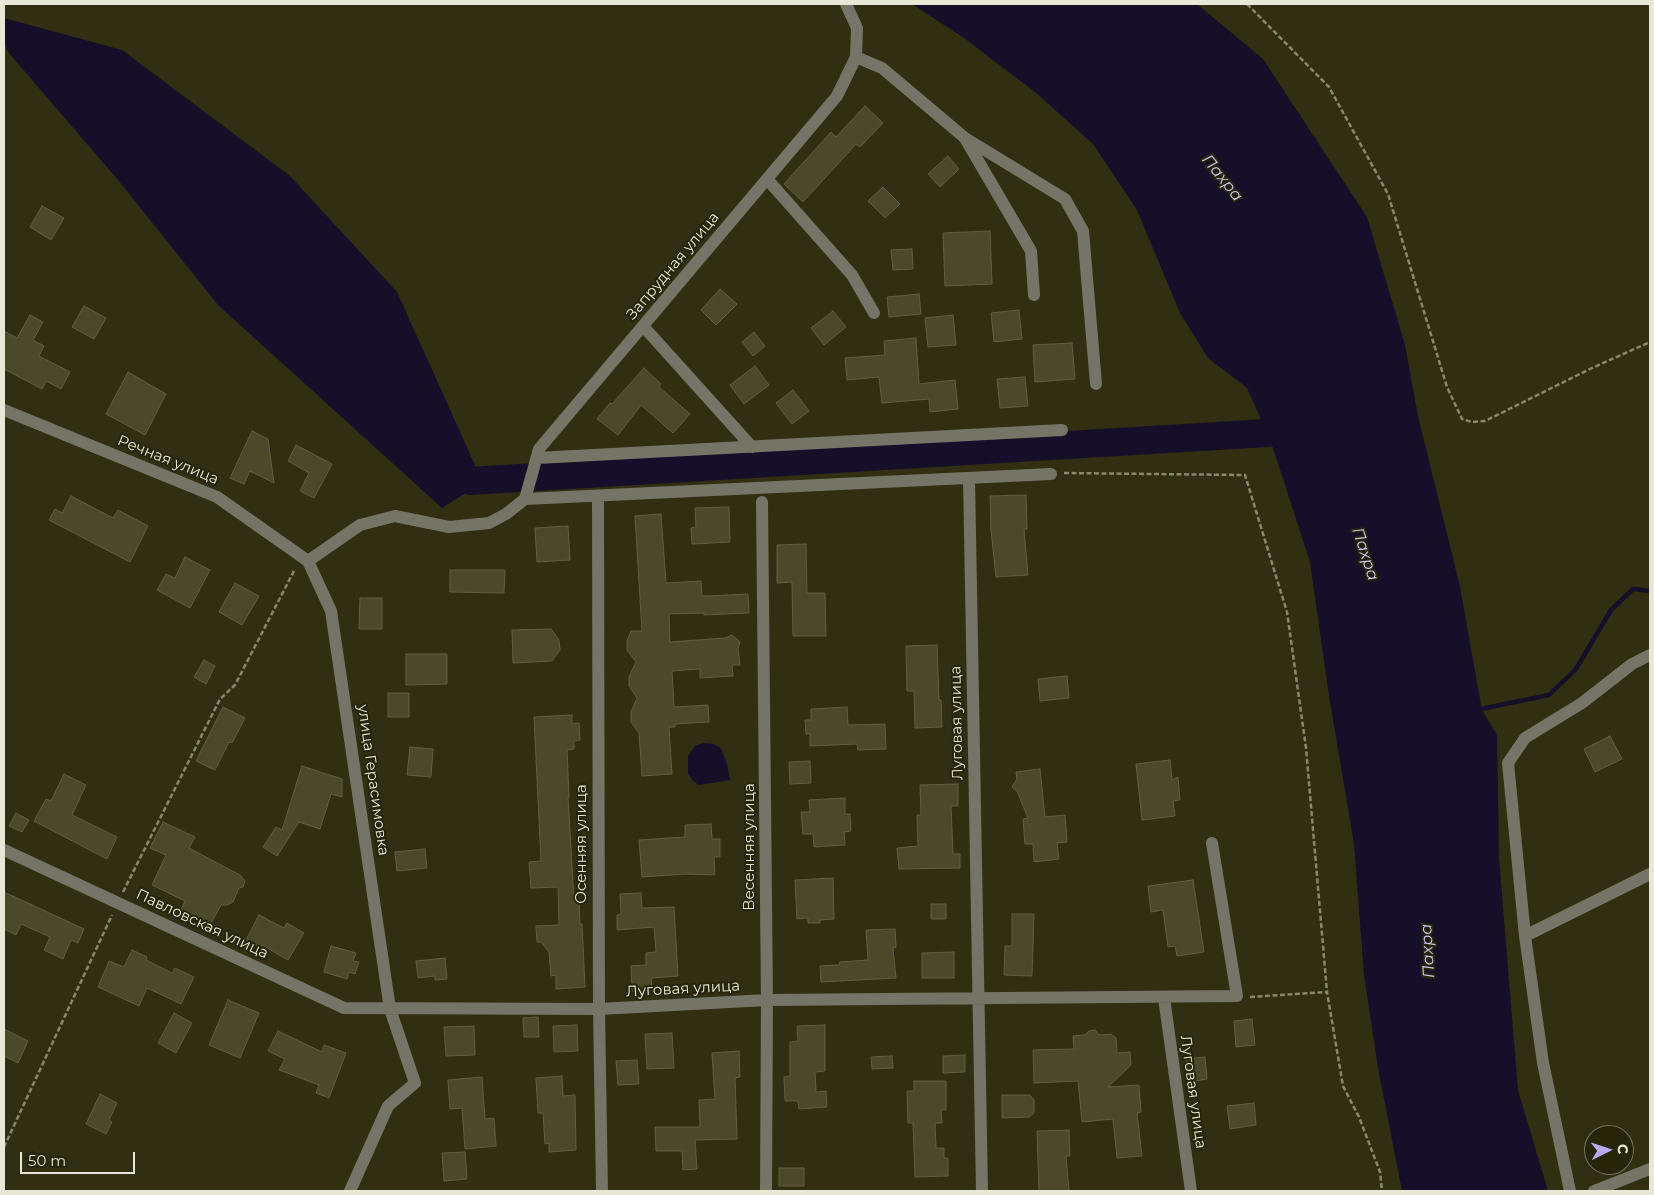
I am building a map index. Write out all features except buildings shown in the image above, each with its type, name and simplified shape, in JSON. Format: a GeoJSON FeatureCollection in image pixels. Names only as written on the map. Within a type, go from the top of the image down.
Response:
{"type":"FeatureCollection","features":[{"type":"Feature","properties":{"kind":"street"},"geometry":{"type":"LineString","coordinates":[[846,4],[857,28],[856,57],[882,68],[965,138],[1065,199],[1083,231],[1096,384]]}},
{"type":"Feature","properties":{"kind":"street","name":"Запрудная улица"},"geometry":{"type":"LineString","coordinates":[[525,500],[539,449],[837,96],[856,57]]}},
{"type":"Feature","properties":{"kind":"street"},"geometry":{"type":"LineString","coordinates":[[965,138],[1031,251],[1034,295]]}},
{"type":"Feature","properties":{"kind":"street"},"geometry":{"type":"LineString","coordinates":[[767,179],[852,275],[874,313]]}},
{"type":"Feature","properties":{"kind":"street"},"geometry":{"type":"LineString","coordinates":[[643,326],[752,446]]}},
{"type":"Feature","properties":{"kind":"street","name":"Речная улица"},"geometry":{"type":"LineString","coordinates":[[4,410],[217,497],[305,559]]}},
{"type":"Feature","properties":{"kind":"street"},"geometry":{"type":"LineString","coordinates":[[537,458],[1062,430]]}},
{"type":"Feature","properties":{"kind":"street"},"geometry":{"type":"LineString","coordinates":[[305,559],[360,525],[395,516],[449,527],[488,523],[506,514],[525,500],[1051,474]]}},
{"type":"Feature","properties":{"kind":"street","name":"Луговая улица"},"geometry":{"type":"LineString","coordinates":[[969,478],[982,1191]]}},
{"type":"Feature","properties":{"kind":"street","name":"Осенняя улица"},"geometry":{"type":"LineString","coordinates":[[598,496],[599,1009],[602,1191]]}},
{"type":"Feature","properties":{"kind":"street","name":"Весенняя улица"},"geometry":{"type":"LineString","coordinates":[[762,502],[767,1000],[766,1191]]}},
{"type":"Feature","properties":{"kind":"street","name":"улица Герасимовка"},"geometry":{"type":"LineString","coordinates":[[305,559],[331,611],[390,1009],[415,1083],[388,1106],[350,1191]]}},
{"type":"Feature","properties":{"kind":"street"},"geometry":{"type":"LineString","coordinates":[[1570,1191],[1542,1063],[1525,936],[1508,763],[1525,738],[1582,704],[1632,664],[1650,655]]}},
{"type":"Feature","properties":{"kind":"street"},"geometry":{"type":"LineString","coordinates":[[1212,843],[1236,996]]}},
{"type":"Feature","properties":{"kind":"street","name":"Павловская улица"},"geometry":{"type":"LineString","coordinates":[[4,850],[344,1008],[390,1009]]}},
{"type":"Feature","properties":{"kind":"street"},"geometry":{"type":"LineString","coordinates":[[1525,936],[1650,874]]}},
{"type":"Feature","properties":{"kind":"street","name":"Луговая улица"},"geometry":{"type":"LineString","coordinates":[[390,1009],[599,1009],[767,1000],[1236,996]]}},
{"type":"Feature","properties":{"kind":"street","name":"Луговая улица"},"geometry":{"type":"LineString","coordinates":[[1164,998],[1191,1191]]}},
{"type":"Feature","properties":{"kind":"street"},"geometry":{"type":"LineString","coordinates":[[1594,1191],[1650,1169]]}},
{"type":"Feature","properties":{"kind":"path"},"geometry":{"type":"LineString","coordinates":[[1246,4],[1329,87],[1388,194],[1447,386],[1462,419],[1472,422],[1485,421],[1592,368],[1650,342]]}},
{"type":"Feature","properties":{"kind":"path"},"geometry":{"type":"LineString","coordinates":[[1051,474],[1245,475],[1287,612],[1306,748],[1327,992],[1343,1086],[1359,1117],[1380,1172],[1382,1191]]}},
{"type":"Feature","properties":{"kind":"path"},"geometry":{"type":"LineString","coordinates":[[4,1147],[118,903],[220,699],[235,684],[305,559]]}},
{"type":"Feature","properties":{"kind":"path"},"geometry":{"type":"LineString","coordinates":[[1236,996],[1251,997],[1327,992]]}},
{"type":"Feature","properties":{"kind":"water","name":"Пахра"},"geometry":{"type":"Polygon","coordinates":[[[912,4],[1197,4],[1263,59],[1367,217],[1405,345],[1418,416],[1460,587],[1482,710],[1497,735],[1499,858],[1518,1090],[1548,1191],[1402,1191],[1378,1068],[1364,975],[1354,844],[1329,696],[1310,562],[1271,442],[1247,388],[1208,358],[1180,313],[1137,210],[1093,144],[1035,92],[964,38],[912,4]]]}},
{"type":"Feature","properties":{"kind":"water"},"geometry":{"type":"Polygon","coordinates":[[[4,18],[122,50],[290,176],[397,292],[475,465],[464,494],[442,508],[218,305],[118,180],[8,52],[4,43],[4,18]]]}},
{"type":"Feature","properties":{"kind":"water"},"geometry":{"type":"Polygon","coordinates":[[[703,743],[713,744],[721,748],[730,780],[699,785],[693,781],[688,774],[688,756],[695,746],[703,743]]]}},
{"type":"Feature","properties":{"kind":"waterway"},"geometry":{"type":"LineString","coordinates":[[470,481],[1267,433],[1304,429]]}},
{"type":"Feature","properties":{"kind":"waterway"},"geometry":{"type":"LineString","coordinates":[[1476,710],[1549,695],[1576,669],[1611,610],[1633,589],[1650,591]]}}]}
